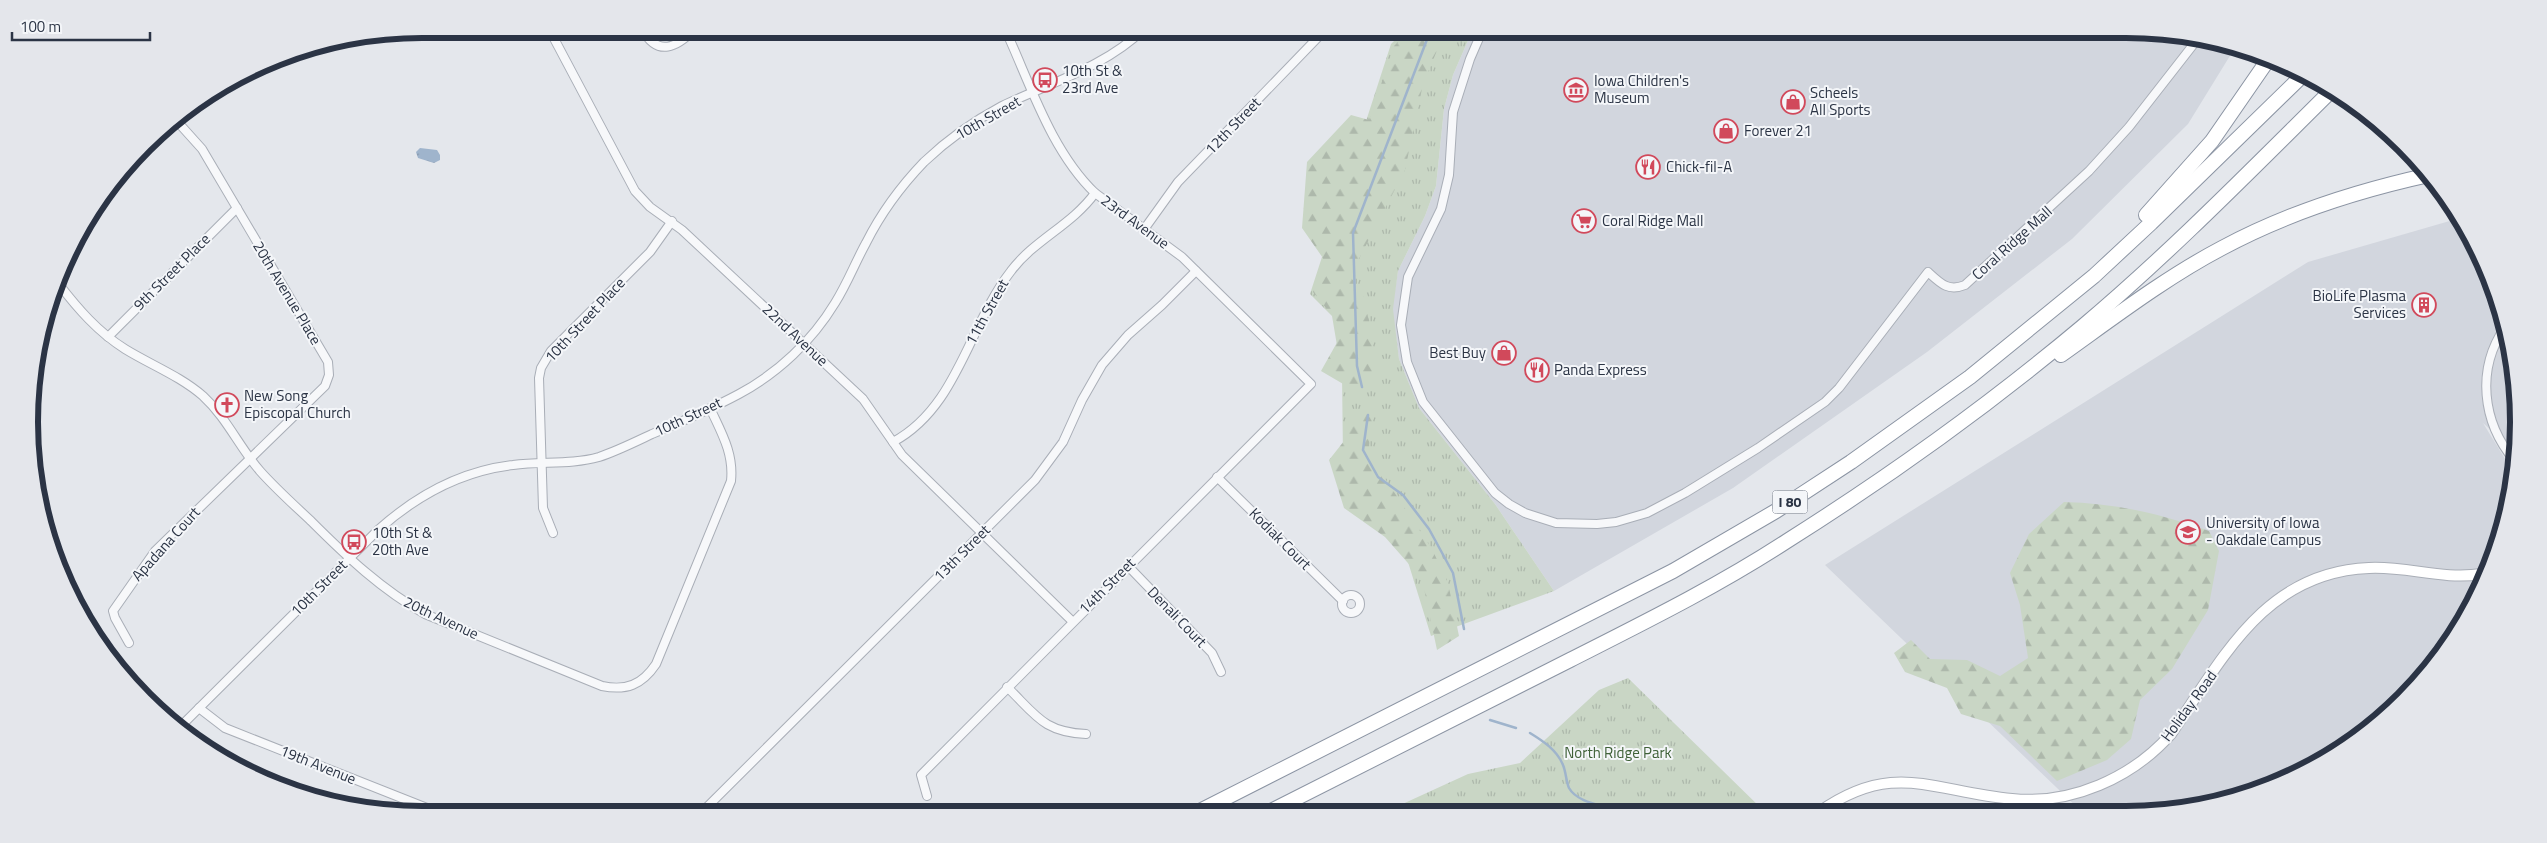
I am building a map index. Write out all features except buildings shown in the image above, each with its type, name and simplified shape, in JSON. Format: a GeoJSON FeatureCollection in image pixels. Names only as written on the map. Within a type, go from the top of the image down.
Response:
{"type":"FeatureCollection","features":[{"type":"Feature","properties":{"kind":"highway"},"geometry":{"type":"LineString","coordinates":[[2032,328],[2137,224],[2185,173],[2241,102],[2265,64]]}},
{"type":"Feature","properties":{"kind":"highway","name":"I 80"},"geometry":{"type":"LineString","coordinates":[[1210,806],[1517,652],[1703,554],[1776,511],[1874,446],[1970,377],[2032,328],[2151,223],[2299,79]]}},
{"type":"Feature","properties":{"kind":"highway","name":"I 80"},"geometry":{"type":"LineString","coordinates":[[1281,806],[1557,666],[1709,586],[1785,543],[1894,471],[2037,364],[2146,270],[2328,95]]}},
{"type":"Feature","properties":{"kind":"highway"},"geometry":{"type":"LineString","coordinates":[[1954,427],[2149,293],[2221,248],[2262,228],[2328,202],[2371,188],[2421,177]]}},
{"type":"Feature","properties":{"kind":"street","name":"22nd Avenue"},"geometry":{"type":"LineString","coordinates":[[554,38],[635,191],[650,207],[672,222],[864,399],[909,462],[1072,621]]}},
{"type":"Feature","properties":{"kind":"street"},"geometry":{"type":"LineString","coordinates":[[649,38],[653,43],[668,47],[681,42],[685,38]]}},
{"type":"Feature","properties":{"kind":"street","name":"23rd Avenue"},"geometry":{"type":"LineString","coordinates":[[1009,38],[1060,150],[1071,167],[1095,193],[1168,245],[1311,384]]}},
{"type":"Feature","properties":{"kind":"street","name":"10th Street"},"geometry":{"type":"LineString","coordinates":[[184,723],[349,558],[403,507],[430,491],[482,470],[515,464],[542,464],[600,456],[710,408],[759,382],[804,344],[834,304],[884,212],[911,176],[939,148],[968,126],[1001,107],[1096,63],[1131,38]]}},
{"type":"Feature","properties":{"kind":"street","name":"12th Street"},"geometry":{"type":"LineString","coordinates":[[1145,228],[1178,182],[1317,38]]}},
{"type":"Feature","properties":{"kind":"street","name":"Coral Ridge Mall"},"geometry":{"type":"LineString","coordinates":[[1479,38],[1470,59],[1453,112],[1449,175],[1441,209],[1408,277],[1402,309],[1402,341],[1423,402],[1495,493],[1509,504],[1538,518],[1574,525],[1616,522],[1660,507],[1728,468],[1814,410],[1839,388],[1928,272],[1946,287],[1952,289],[1965,286],[2068,192],[2128,127],[2194,44]]}},
{"type":"Feature","properties":{"kind":"street","name":"20th Avenue Place"},"geometry":{"type":"LineString","coordinates":[[179,124],[202,149],[328,362],[330,369],[325,386],[251,459]]}},
{"type":"Feature","properties":{"kind":"street","name":"11th Street"},"geometry":{"type":"LineString","coordinates":[[893,442],[919,425],[937,404],[989,304],[1012,268],[1043,238],[1081,210],[1095,193]]}},
{"type":"Feature","properties":{"kind":"street","name":"9th Street Place"},"geometry":{"type":"LineString","coordinates":[[108,337],[237,208]]}},
{"type":"Feature","properties":{"kind":"street","name":"10th Street Place"},"geometry":{"type":"LineString","coordinates":[[552,533],[543,508],[539,378],[546,358],[650,252],[672,222]]}},
{"type":"Feature","properties":{"kind":"street","name":"13th Street"},"geometry":{"type":"LineString","coordinates":[[708,806],[1035,480],[1051,460],[1066,436],[1091,382],[1114,349],[1196,271]]}},
{"type":"Feature","properties":{"kind":"street","name":"20th Avenue"},"geometry":{"type":"LineString","coordinates":[[62,288],[87,319],[108,337],[170,373],[202,396],[229,424],[251,459],[274,485],[349,558],[402,601],[425,614],[602,686],[614,689],[633,686],[647,677],[656,664],[731,481],[732,466],[727,444],[710,408]]}},
{"type":"Feature","properties":{"kind":"street"},"geometry":{"type":"LineString","coordinates":[[2499,336],[2488,368],[2486,397],[2498,439],[2508,453]]}},
{"type":"Feature","properties":{"kind":"street","name":"14th Street"},"geometry":{"type":"LineString","coordinates":[[928,796],[921,775],[1072,621],[1311,384]]}},
{"type":"Feature","properties":{"kind":"street","name":"Apadana Court"},"geometry":{"type":"LineString","coordinates":[[129,643],[114,618],[113,611],[117,603],[155,551],[251,459]]}},
{"type":"Feature","properties":{"kind":"street","name":"Kodiak Court"},"geometry":{"type":"LineString","coordinates":[[1217,477],[1343,601]]}},
{"type":"Feature","properties":{"kind":"street","name":"Denali Court"},"geometry":{"type":"LineString","coordinates":[[1128,566],[1212,653],[1221,672]]}},
{"type":"Feature","properties":{"kind":"street","name":"Holiday Road"},"geometry":{"type":"LineString","coordinates":[[1829,806],[1850,793],[1889,783],[1924,782],[2010,799],[2031,800],[2059,797],[2093,787],[2130,770],[2157,749],[2171,734],[2248,624],[2287,592],[2319,577],[2352,569],[2385,568],[2452,576],[2477,574]]}},
{"type":"Feature","properties":{"kind":"street"},"geometry":{"type":"LineString","coordinates":[[1007,687],[1048,726],[1065,733],[1086,734]]}},
{"type":"Feature","properties":{"kind":"street","name":"19th Avenue"},"geometry":{"type":"LineString","coordinates":[[199,708],[225,728],[422,806]]}},
{"type":"Feature","properties":{"kind":"shaded area"},"geometry":{"type":"Polygon","coordinates":[[[1469,38],[2151,38],[2200,45],[2232,53],[2188,124],[2072,239],[1927,352],[1733,488],[1554,591],[1495,504],[1419,408],[1399,359],[1392,309],[1398,271],[1425,216],[1436,186],[1444,109],[1453,75],[1469,38]]]}},
{"type":"Feature","properties":{"kind":"shaded area","name":"University of Iowa - Oakdale Campus"},"geometry":{"type":"Polygon","coordinates":[[[2452,220],[2458,230],[2470,252],[2489,298],[2502,347],[2509,396],[2509,447],[2483,423],[2507,462],[2496,521],[2480,568],[2458,614],[2445,635],[2414,675],[2379,710],[2339,741],[2317,754],[2295,766],[2249,785],[2200,798],[2151,805],[2076,806],[1825,565],[2308,262],[2452,220]]]}},
{"type":"Feature","properties":{"kind":"green space"},"geometry":{"type":"Polygon","coordinates":[[[1397,38],[1469,38],[1453,75],[1444,109],[1436,186],[1425,216],[1398,271],[1393,309],[1399,359],[1419,408],[1495,504],[1554,591],[1431,636],[1408,562],[1343,458],[1342,375],[1332,316],[1310,294],[1391,44],[1397,38]]]}},
{"type":"Feature","properties":{"kind":"green space"},"geometry":{"type":"Polygon","coordinates":[[[1402,38],[1442,38],[1423,84],[1405,170],[1350,276],[1365,299],[1378,379],[1350,388],[1321,371],[1344,330],[1313,292],[1325,261],[1302,228],[1307,162],[1351,115],[1369,120],[1394,46],[1402,38]]]}},
{"type":"Feature","properties":{"kind":"green space"},"geometry":{"type":"Polygon","coordinates":[[[1374,409],[1368,453],[1432,549],[1448,583],[1459,636],[1437,650],[1422,579],[1385,537],[1344,508],[1329,460],[1348,436],[1350,412],[1374,409]]]}},
{"type":"Feature","properties":{"kind":"green space"},"geometry":{"type":"Polygon","coordinates":[[[2064,502],[2138,510],[2191,525],[2209,531],[2219,551],[2208,610],[2172,669],[2140,700],[2131,739],[2107,760],[2057,781],[2000,726],[1961,714],[1947,688],[1905,672],[1894,653],[1911,640],[1930,659],[1967,660],[2000,676],[2028,658],[2020,605],[2010,573],[2029,534],[2064,502]]]}},
{"type":"Feature","properties":{"kind":"green space","name":"North Ridge Park"},"geometry":{"type":"Polygon","coordinates":[[[1628,678],[1759,806],[1398,806],[1468,774],[1520,763],[1599,690],[1628,678]]]}},
{"type":"Feature","properties":{"kind":"water"},"geometry":{"type":"Polygon","coordinates":[[[420,148],[437,150],[440,160],[434,163],[418,158],[416,152],[420,148]]]}},
{"type":"Feature","properties":{"kind":"waterway"},"geometry":{"type":"LineString","coordinates":[[1362,387],[1357,366],[1353,233],[1428,38]]}},
{"type":"Feature","properties":{"kind":"waterway"},"geometry":{"type":"LineString","coordinates":[[1368,415],[1363,450],[1378,477],[1403,495],[1429,529],[1453,573],[1464,629]]}},
{"type":"Feature","properties":{"kind":"waterway"},"geometry":{"type":"LineString","coordinates":[[1490,720],[1516,728]]}},
{"type":"Feature","properties":{"kind":"waterway"},"geometry":{"type":"LineString","coordinates":[[1530,733],[1545,743],[1557,755],[1564,768],[1569,788],[1573,793],[1579,798],[1602,806]]}},
{"type":"Feature","properties":{"kind":"place","name":"10th St & 23rd Ave"},"geometry":{"type":"Point","coordinates":[1045,80]}},
{"type":"Feature","properties":{"kind":"place","name":"Iowa Children's Museum"},"geometry":{"type":"Point","coordinates":[1576,90]}},
{"type":"Feature","properties":{"kind":"place","name":"Scheels All Sports"},"geometry":{"type":"Point","coordinates":[1793,102]}},
{"type":"Feature","properties":{"kind":"place","name":"Forever 21"},"geometry":{"type":"Point","coordinates":[1726,131]}},
{"type":"Feature","properties":{"kind":"place","name":"Chick-fil-A"},"geometry":{"type":"Point","coordinates":[1648,167]}},
{"type":"Feature","properties":{"kind":"place","name":"Coral Ridge Mall"},"geometry":{"type":"Point","coordinates":[1584,221]}},
{"type":"Feature","properties":{"kind":"place","name":"BioLife Plasma Services"},"geometry":{"type":"Point","coordinates":[2424,305]}},
{"type":"Feature","properties":{"kind":"place","name":"Best Buy"},"geometry":{"type":"Point","coordinates":[1504,353]}},
{"type":"Feature","properties":{"kind":"place","name":"Panda Express"},"geometry":{"type":"Point","coordinates":[1537,370]}},
{"type":"Feature","properties":{"kind":"place","name":"New Song Episcopal Church"},"geometry":{"type":"Point","coordinates":[227,405]}},
{"type":"Feature","properties":{"kind":"place","name":"University of Iowa - Oakdale Campus"},"geometry":{"type":"Point","coordinates":[2188,532]}},
{"type":"Feature","properties":{"kind":"place","name":"10th St & 20th Ave"},"geometry":{"type":"Point","coordinates":[354,542]}}]}
